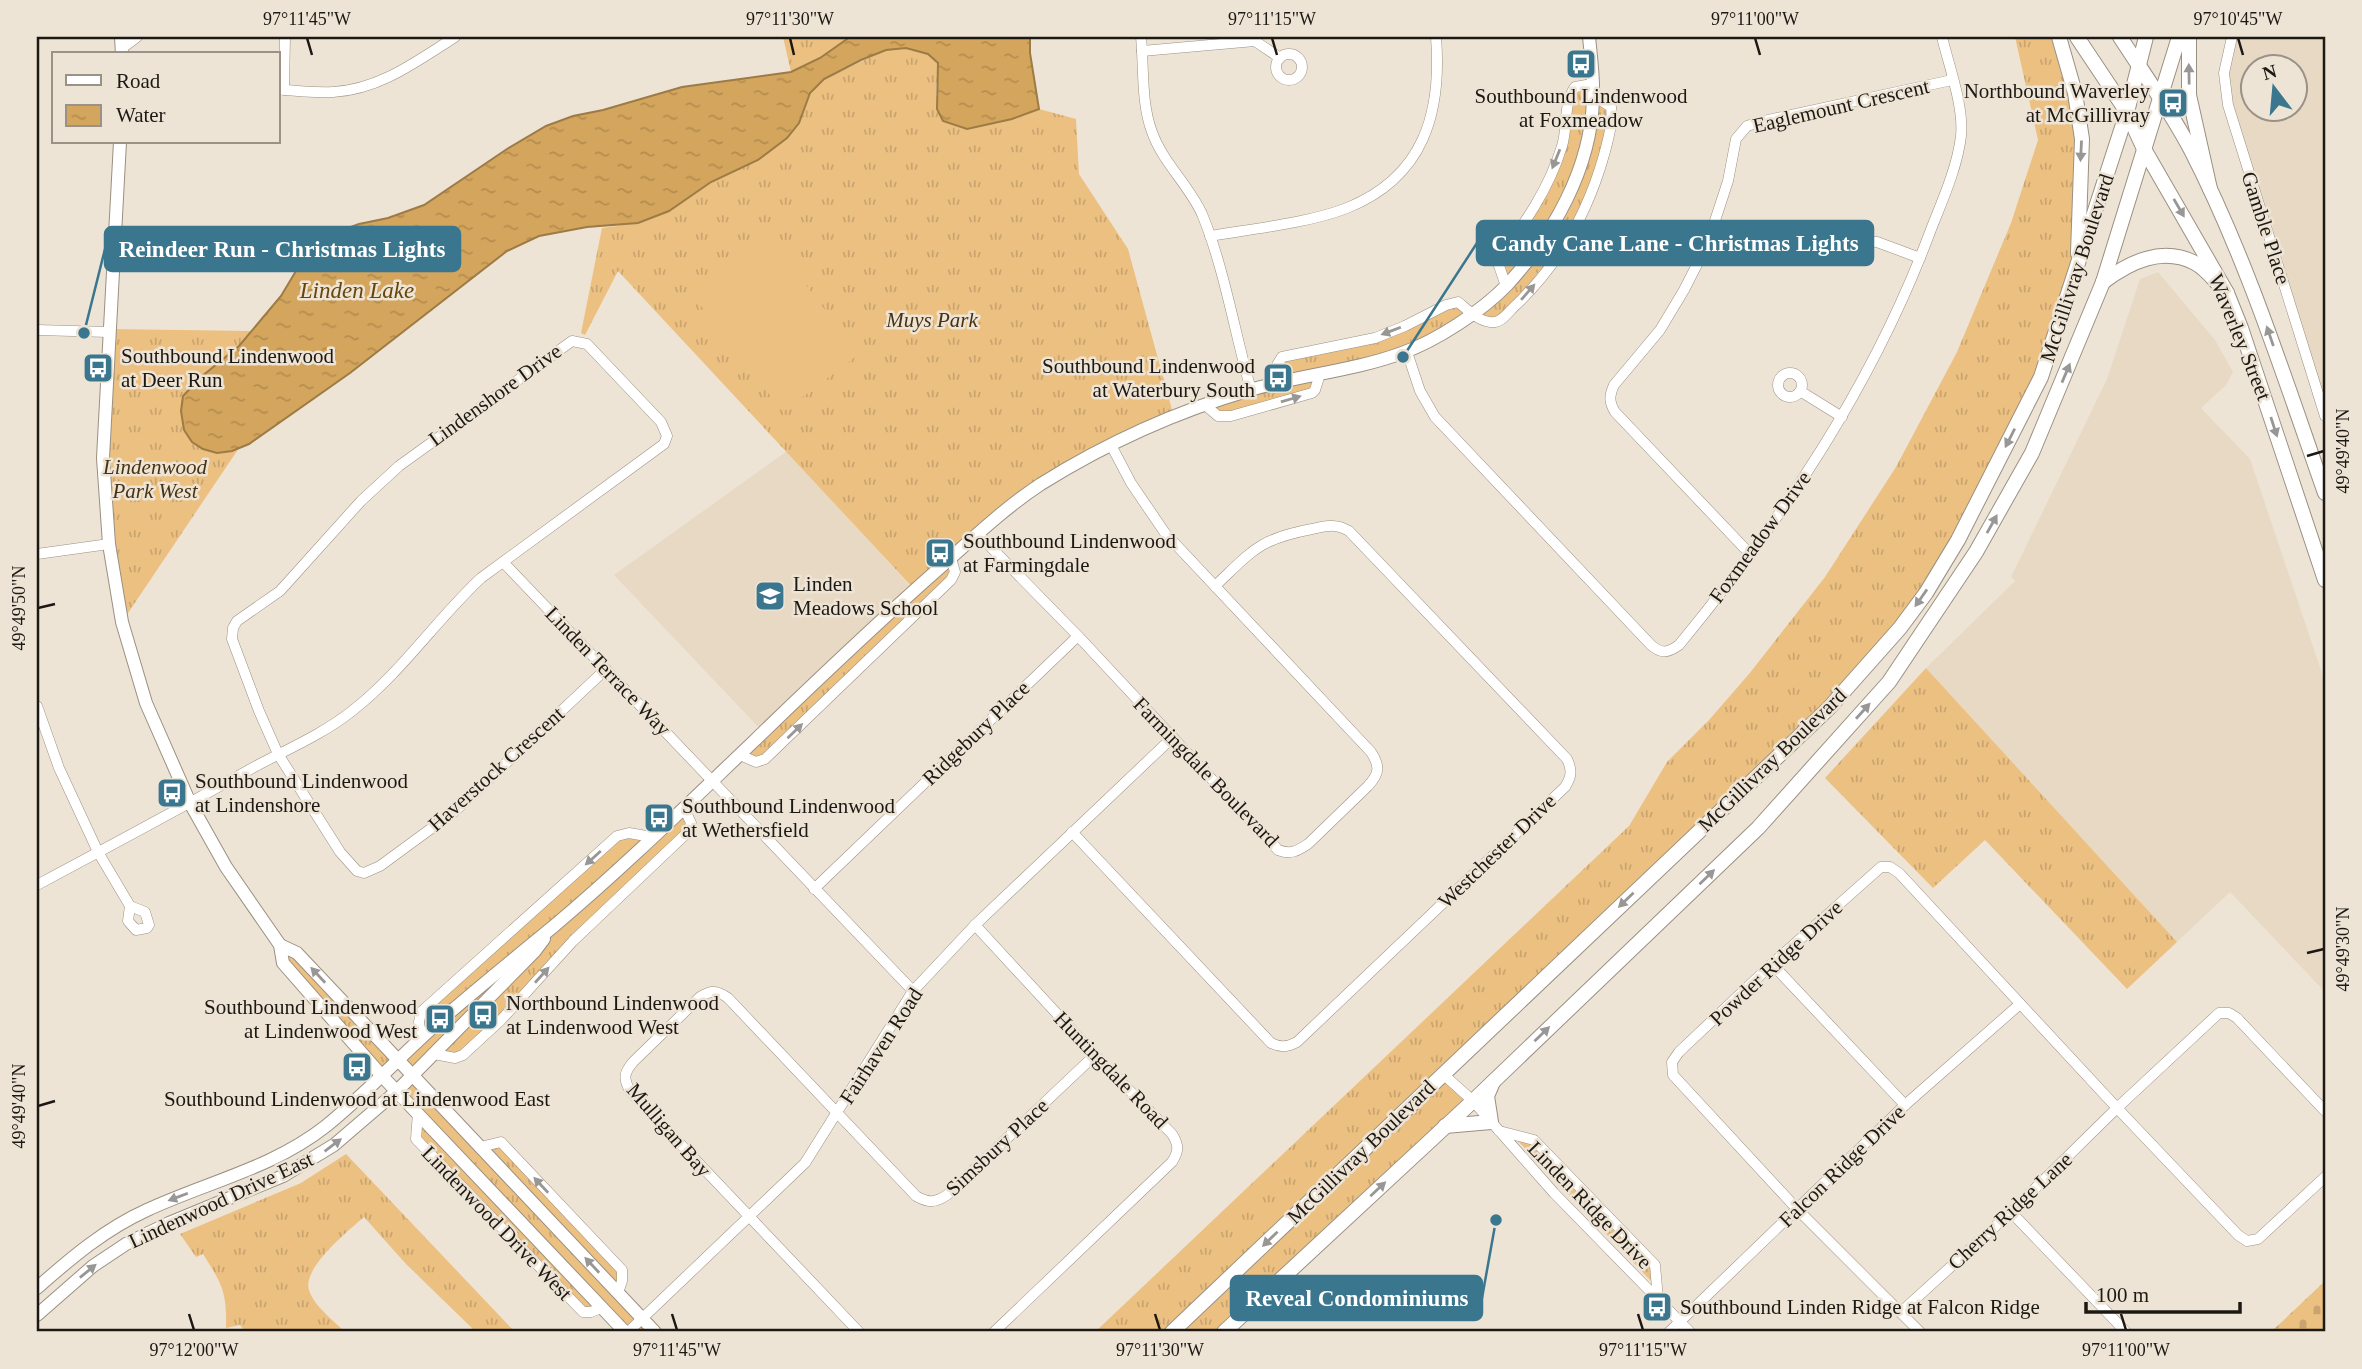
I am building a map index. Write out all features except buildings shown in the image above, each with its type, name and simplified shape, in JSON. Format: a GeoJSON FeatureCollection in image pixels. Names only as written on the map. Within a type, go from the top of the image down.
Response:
{"type":"FeatureCollection","features":[{"type":"Feature","properties":{"kind":"main road"},"geometry":{"type":"LineString","coordinates":[[2059,37],[2075,93],[2081,139],[2077,272]]}},
{"type":"Feature","properties":{"kind":"main road","name":"Waverley Street"},"geometry":{"type":"LineString","coordinates":[[2077,37],[2127,112],[2144,149],[2227,293],[2324,574]]}},
{"type":"Feature","properties":{"kind":"main road","name":"Waverley Street"},"geometry":{"type":"LineString","coordinates":[[2120,37],[2162,99],[2210,189],[2249,278],[2325,493]]}},
{"type":"Feature","properties":{"kind":"main road","name":"McGillivray Boulevard"},"geometry":{"type":"LineString","coordinates":[[1172,1332],[1829,708],[1900,628],[1958,541],[2035,389],[2077,272],[2127,112],[2146,37]]}},
{"type":"Feature","properties":{"kind":"main road","name":"McGillivray Boulevard"},"geometry":{"type":"LineString","coordinates":[[1224,1332],[1473,1101],[1758,828],[1889,682],[1976,552],[2032,453],[2104,282],[2179,37]]}},
{"type":"Feature","properties":{"kind":"main road"},"geometry":{"type":"LineString","coordinates":[[2189,37],[2189,94],[2210,189]]}},
{"type":"Feature","properties":{"kind":"main road"},"geometry":{"type":"LineString","coordinates":[[2104,282],[2121,269],[2147,258],[2172,255],[2197,264],[2227,293]]}},
{"type":"Feature","properties":{"kind":"main road"},"geometry":{"type":"LineString","coordinates":[[1445,1126],[1495,1127],[1487,1096],[1493,1081]]}},
{"type":"Feature","properties":{"kind":"street"},"geometry":{"type":"LineString","coordinates":[[121,47],[137,37]]}},
{"type":"Feature","properties":{"kind":"street"},"geometry":{"type":"LineString","coordinates":[[285,37],[281,90],[334,92],[359,88],[396,74],[455,37]]}},
{"type":"Feature","properties":{"kind":"street"},"geometry":{"type":"LineString","coordinates":[[1141,37],[1145,102],[1151,131],[1170,168],[1200,212],[1210,236],[1251,390]]}},
{"type":"Feature","properties":{"kind":"street"},"geometry":{"type":"LineString","coordinates":[[1210,236],[1345,209],[1384,187],[1401,172],[1416,152],[1434,111],[1438,77],[1436,37]]}},
{"type":"Feature","properties":{"kind":"street","name":"Foxmeadow Drive"},"geometry":{"type":"LineString","coordinates":[[1407,352],[1420,391],[1435,417],[1657,651],[1664,653],[1679,645],[1751,555],[1828,442],[1902,301],[1954,169],[1959,149],[1960,116],[1942,37]]}},
{"type":"Feature","properties":{"kind":"street","name":"Gamble Place"},"geometry":{"type":"LineString","coordinates":[[2232,37],[2224,73],[2228,105],[2325,416]]}},
{"type":"Feature","properties":{"kind":"street","name":"Lindenwood Drive East"},"geometry":{"type":"LineString","coordinates":[[37,1288],[82,1249],[125,1222],[169,1201],[243,1173],[300,1144],[322,1129],[421,1037],[552,928],[684,808],[892,609],[978,534],[1039,486],[1111,445],[1205,405],[1276,383],[1407,352],[1473,314],[1506,286],[1543,241],[1564,205],[1580,167],[1591,126],[1593,89],[1586,39]]}},
{"type":"Feature","properties":{"kind":"street"},"geometry":{"type":"LineString","coordinates":[[1142,51],[1255,41],[1280,58]]}},
{"type":"Feature","properties":{"kind":"street","name":"Eaglemount Crescent"},"geometry":{"type":"LineString","coordinates":[[1751,555],[1615,412],[1609,395],[1614,385],[1660,330],[1707,245],[1740,132],[1759,122],[1952,80]]}},
{"type":"Feature","properties":{"kind":"street"},"geometry":{"type":"LineString","coordinates":[[1276,383],[1277,365],[1282,357],[1375,338],[1458,302],[1483,321],[1495,322],[1523,299],[1573,232],[1598,174],[1612,116],[1611,107],[1593,89],[1575,88],[1570,95],[1562,145],[1539,201],[1497,260],[1506,286]]}},
{"type":"Feature","properties":{"kind":"street","name":"Lindenwood Drive West"},"geometry":{"type":"LineString","coordinates":[[120,144],[103,458],[109,544],[122,622],[146,703],[190,803],[226,867],[280,945],[283,963],[382,1076],[626,1332]]}},
{"type":"Feature","properties":{"kind":"street"},"geometry":{"type":"LineString","coordinates":[[114,259],[168,258],[173,254],[174,248],[168,236],[161,234],[116,235]]}},
{"type":"Feature","properties":{"kind":"street"},"geometry":{"type":"LineString","coordinates":[[1866,241],[1877,242],[1920,258]]}},
{"type":"Feature","properties":{"kind":"street"},"geometry":{"type":"LineString","coordinates":[[37,330],[109,332]]}},
{"type":"Feature","properties":{"kind":"street","name":"Lindenshore Drive"},"geometry":{"type":"LineString","coordinates":[[37,885],[326,728],[371,696],[412,654],[462,595],[664,444],[667,436],[661,422],[587,344],[579,341],[565,344],[399,466],[361,501],[280,592],[234,625],[232,639],[278,754]]}},
{"type":"Feature","properties":{"kind":"street"},"geometry":{"type":"LineString","coordinates":[[1205,405],[1223,416],[1244,412],[1312,393],[1320,374]]}},
{"type":"Feature","properties":{"kind":"street"},"geometry":{"type":"LineString","coordinates":[[1800,391],[1842,417]]}},
{"type":"Feature","properties":{"kind":"street","name":"Farmingdale Boulevard"},"geometry":{"type":"LineString","coordinates":[[978,534],[1279,850],[1286,853],[1297,851],[1308,844],[1377,776],[1378,764],[1371,752],[1165,533],[1146,508],[1111,445]]}},
{"type":"Feature","properties":{"kind":"street","name":"Westchester Drive"},"geometry":{"type":"LineString","coordinates":[[1072,832],[1271,1043],[1279,1047],[1297,1042],[1556,796],[1570,779],[1572,773],[1567,759],[1349,531],[1340,525],[1285,535],[1263,543],[1215,586]]}},
{"type":"Feature","properties":{"kind":"street"},"geometry":{"type":"LineString","coordinates":[[37,554],[109,544]]}},
{"type":"Feature","properties":{"kind":"street"},"geometry":{"type":"LineString","coordinates":[[740,754],[755,762],[765,759],[951,580],[955,572],[951,558]]}},
{"type":"Feature","properties":{"kind":"street","name":"Linden Terrace Way"},"geometry":{"type":"LineString","coordinates":[[503,562],[913,991]]}},
{"type":"Feature","properties":{"kind":"street","name":"Ridgebury Place"},"geometry":{"type":"LineString","coordinates":[[814,889],[1078,636]]}},
{"type":"Feature","properties":{"kind":"street","name":"Haverstock Crescent"},"geometry":{"type":"LineString","coordinates":[[278,754],[349,864],[357,871],[372,871],[477,792],[606,669]]}},
{"type":"Feature","properties":{"kind":"street"},"geometry":{"type":"LineString","coordinates":[[37,706],[59,768],[98,852],[130,906]]}},
{"type":"Feature","properties":{"kind":"street","name":"Fairhaven Road"},"geometry":{"type":"LineString","coordinates":[[626,1332],[750,1218],[805,1163],[913,991],[975,925],[1172,737]]}},
{"type":"Feature","properties":{"kind":"street"},"geometry":{"type":"LineString","coordinates":[[434,1054],[456,1058],[463,1055],[501,1020],[573,941],[688,832],[691,823],[684,808]]}},
{"type":"Feature","properties":{"kind":"street"},"geometry":{"type":"LineString","coordinates":[[421,1037],[421,1012],[617,836],[629,833],[652,837]]}},
{"type":"Feature","properties":{"kind":"street","name":"Powder Ridge Drive"},"geometry":{"type":"LineString","coordinates":[[1797,1209],[1672,1075],[1672,1062],[1679,1052],[1772,964],[1874,872],[1881,867],[1890,867],[1899,873],[2020,1004]]}},
{"type":"Feature","properties":{"kind":"street","name":"Huntingdale Road"},"geometry":{"type":"LineString","coordinates":[[975,925],[1178,1143],[1178,1153],[1172,1162],[994,1332]]}},
{"type":"Feature","properties":{"kind":"street","name":"Lindenwood Drive East"},"geometry":{"type":"LineString","coordinates":[[37,1315],[93,1266],[126,1244],[169,1223],[283,1176],[334,1145],[397,1091],[535,951],[552,928]]}},
{"type":"Feature","properties":{"kind":"street","name":"Lindenwood Drive West"},"geometry":{"type":"LineString","coordinates":[[280,945],[297,953],[655,1332]]}},
{"type":"Feature","properties":{"kind":"street"},"geometry":{"type":"LineString","coordinates":[[1772,964],[1905,1105]]}},
{"type":"Feature","properties":{"kind":"street","name":"Mulligan Bay"},"geometry":{"type":"LineString","coordinates":[[750,1218],[630,1091],[624,1081],[626,1071],[633,1062],[700,997],[710,991],[720,992],[729,998],[838,1112]]}},
{"type":"Feature","properties":{"kind":"street"},"geometry":{"type":"LineString","coordinates":[[2020,1004],[2238,1235],[2247,1241],[2266,1234],[2325,1177]]}},
{"type":"Feature","properties":{"kind":"street","name":"Falcon Ridge Drive"},"geometry":{"type":"LineString","coordinates":[[1668,1332],[1905,1105],[2020,1004]]}},
{"type":"Feature","properties":{"kind":"street","name":"Cherry Ridge Lane"},"geometry":{"type":"LineString","coordinates":[[1901,1312],[2011,1212],[2219,1013],[2229,1013],[2237,1018],[2325,1111]]}},
{"type":"Feature","properties":{"kind":"street","name":"Simsbury Place"},"geometry":{"type":"LineString","coordinates":[[838,1112],[916,1196],[926,1202],[938,1201],[1095,1055]]}},
{"type":"Feature","properties":{"kind":"street","name":"Linden Ridge Drive"},"geometry":{"type":"LineString","coordinates":[[1443,1074],[1473,1101],[1554,1193],[1690,1332]]}},
{"type":"Feature","properties":{"kind":"street","name":"Lindenwood Drive West"},"geometry":{"type":"LineString","coordinates":[[418,1113],[416,1139],[583,1312],[601,1308]]}},
{"type":"Feature","properties":{"kind":"street","name":"Linden Ridge Drive"},"geometry":{"type":"LineString","coordinates":[[1495,1127],[1534,1140],[1655,1265],[1658,1299]]}},
{"type":"Feature","properties":{"kind":"street","name":"Lindenwood Drive West"},"geometry":{"type":"LineString","coordinates":[[481,1147],[501,1142],[622,1270],[618,1293]]}},
{"type":"Feature","properties":{"kind":"street"},"geometry":{"type":"LineString","coordinates":[[1797,1209],[1920,1332]]}},
{"type":"Feature","properties":{"kind":"street"},"geometry":{"type":"LineString","coordinates":[[2011,1212],[2126,1332]]}},
{"type":"Feature","properties":{"kind":"street"},"geometry":{"type":"LineString","coordinates":[[750,1218],[859,1332]]}},
{"type":"Feature","properties":{"kind":"shaded area"},"geometry":{"type":"Polygon","coordinates":[[[2232,37],[2325,37],[2325,416],[2228,105],[2227,54],[2232,37]]]}},
{"type":"Feature","properties":{"kind":"shaded area"},"geometry":{"type":"Polygon","coordinates":[[[2158,272],[2215,340],[2233,372],[2226,385],[2201,408],[2250,459],[2325,682],[2325,992],[2230,892],[2177,942],[1926,668],[2015,581],[2011,577],[2107,379],[2140,279],[2158,272]]]}},
{"type":"Feature","properties":{"kind":"shaded area","name":"Linden Meadows School"},"geometry":{"type":"Polygon","coordinates":[[[787,451],[914,590],[763,732],[614,575],[787,451]]]}},
{"type":"Feature","properties":{"kind":"green space"},"geometry":{"type":"Polygon","coordinates":[[[783,37],[850,37],[820,58],[791,72],[783,37]]]}},
{"type":"Feature","properties":{"kind":"green space"},"geometry":{"type":"Polygon","coordinates":[[[2015,37],[2059,37],[2075,93],[2077,272],[2041,377],[1958,540],[1867,667],[1444,1073],[1473,1101],[1224,1332],[1095,1332],[1629,826],[1667,762],[1749,674],[1825,577],[1896,467],[1957,352],[2011,223],[2038,140],[2015,37]]]}},
{"type":"Feature","properties":{"kind":"green space","name":"Muys Park"},"geometry":{"type":"Polygon","coordinates":[[[906,48],[928,54],[938,63],[936,96],[1012,119],[1039,109],[1076,119],[1079,174],[1128,249],[1174,417],[1039,486],[951,557],[955,572],[765,759],[740,755],[914,589],[618,271],[585,335],[581,333],[602,228],[638,223],[669,211],[711,182],[758,160],[787,138],[799,123],[810,93],[824,79],[886,50],[906,48]]]}},
{"type":"Feature","properties":{"kind":"green space"},"geometry":{"type":"Polygon","coordinates":[[[1592,84],[1605,101],[1607,115],[1596,166],[1587,191],[1576,215],[1549,259],[1496,319],[1473,315],[1407,352],[1321,374],[1315,390],[1231,416],[1205,405],[1275,383],[1282,357],[1375,338],[1458,302],[1473,314],[1506,286],[1497,260],[1516,235],[1562,145],[1570,95],[1592,84]]]}},
{"type":"Feature","properties":{"kind":"green space"},"geometry":{"type":"Polygon","coordinates":[[[767,234],[859,354],[783,412],[691,293],[767,234]]]}},
{"type":"Feature","properties":{"kind":"green space","name":"Lindenwood Park West"},"geometry":{"type":"Polygon","coordinates":[[[109,329],[251,331],[239,346],[201,377],[183,396],[181,411],[184,430],[192,442],[203,449],[232,451],[239,448],[122,622],[103,458],[109,329]]]}},
{"type":"Feature","properties":{"kind":"green space"},"geometry":{"type":"Polygon","coordinates":[[[1926,668],[2177,942],[2127,989],[1985,840],[1933,888],[1825,778],[1926,668]]]}},
{"type":"Feature","properties":{"kind":"green space"},"geometry":{"type":"Polygon","coordinates":[[[684,808],[691,823],[463,1055],[434,1054],[413,1075],[480,1147],[501,1142],[622,1270],[619,1293],[655,1332],[625,1332],[601,1308],[583,1312],[416,1139],[418,1113],[397,1091],[412,1075],[399,1060],[421,1037],[421,1012],[617,836],[652,837],[684,808]]]}},
{"type":"Feature","properties":{"kind":"green space"},"geometry":{"type":"Polygon","coordinates":[[[280,945],[399,1060],[382,1076],[283,963],[280,945]]]}},
{"type":"Feature","properties":{"kind":"green space"},"geometry":{"type":"Polygon","coordinates":[[[1516,1139],[1534,1140],[1650,1267],[1652,1282],[1516,1139]]]}},
{"type":"Feature","properties":{"kind":"green space"},"geometry":{"type":"Polygon","coordinates":[[[346,1154],[515,1332],[476,1332],[406,1264],[364,1217],[328,1250],[312,1271],[309,1281],[309,1290],[315,1302],[345,1332],[246,1332],[240,1325],[226,1328],[226,1305],[219,1281],[203,1254],[196,1257],[180,1234],[301,1183],[346,1154]]]}},
{"type":"Feature","properties":{"kind":"green space"},"geometry":{"type":"Polygon","coordinates":[[[2325,1281],[2325,1332],[2271,1332],[2325,1281]]]}},
{"type":"Feature","properties":{"kind":"water","name":"Linden Lake"},"geometry":{"type":"Polygon","coordinates":[[[850,37],[1030,37],[1039,109],[1012,119],[967,129],[943,121],[937,109],[938,63],[928,54],[906,48],[886,50],[824,79],[810,93],[799,123],[787,138],[758,160],[711,182],[669,211],[638,223],[587,227],[539,236],[507,251],[350,373],[249,444],[232,451],[217,453],[192,442],[184,430],[181,411],[183,396],[201,377],[239,346],[281,296],[308,251],[322,237],[424,205],[546,126],[573,116],[682,87],[791,72],[820,58],[850,37]]]}},
{"type":"Feature","properties":{"kind":"place","name":"Southbound Lindenwood at Foxmeadow"},"geometry":{"type":"Point","coordinates":[1581,64]}},
{"type":"Feature","properties":{"kind":"place","name":"Northbound Waverley at McGillivray"},"geometry":{"type":"Point","coordinates":[2173,103]}},
{"type":"Feature","properties":{"kind":"place","name":"Reindeer Run - Christmas Lights"},"geometry":{"type":"Point","coordinates":[84,333]}},
{"type":"Feature","properties":{"kind":"place","name":"Candy Cane Lane - Christmas Lights"},"geometry":{"type":"Point","coordinates":[1403,357]}},
{"type":"Feature","properties":{"kind":"place","name":"Southbound Lindenwood at Deer Run"},"geometry":{"type":"Point","coordinates":[98,368]}},
{"type":"Feature","properties":{"kind":"place","name":"Southbound Lindenwood at Waterbury South"},"geometry":{"type":"Point","coordinates":[1278,378]}},
{"type":"Feature","properties":{"kind":"place","name":"Southbound Lindenwood at Farmingdale"},"geometry":{"type":"Point","coordinates":[940,553]}},
{"type":"Feature","properties":{"kind":"place","name":"Linden Meadows School"},"geometry":{"type":"Point","coordinates":[770,596]}},
{"type":"Feature","properties":{"kind":"place","name":"Southbound Lindenwood at Lindenshore"},"geometry":{"type":"Point","coordinates":[172,793]}},
{"type":"Feature","properties":{"kind":"place","name":"Southbound Lindenwood at Wethersfield"},"geometry":{"type":"Point","coordinates":[659,818]}},
{"type":"Feature","properties":{"kind":"place","name":"Northbound Lindenwood at Lindenwood West"},"geometry":{"type":"Point","coordinates":[483,1015]}},
{"type":"Feature","properties":{"kind":"place","name":"Southbound Lindenwood at Lindenwood West"},"geometry":{"type":"Point","coordinates":[440,1019]}},
{"type":"Feature","properties":{"kind":"place","name":"Southbound Lindenwood at Lindenwood East"},"geometry":{"type":"Point","coordinates":[357,1067]}},
{"type":"Feature","properties":{"kind":"place","name":"Reveal Condominiums"},"geometry":{"type":"Point","coordinates":[1496,1220]}},
{"type":"Feature","properties":{"kind":"place","name":"Southbound Linden Ridge at Falcon Ridge"},"geometry":{"type":"Point","coordinates":[1657,1307]}}]}
